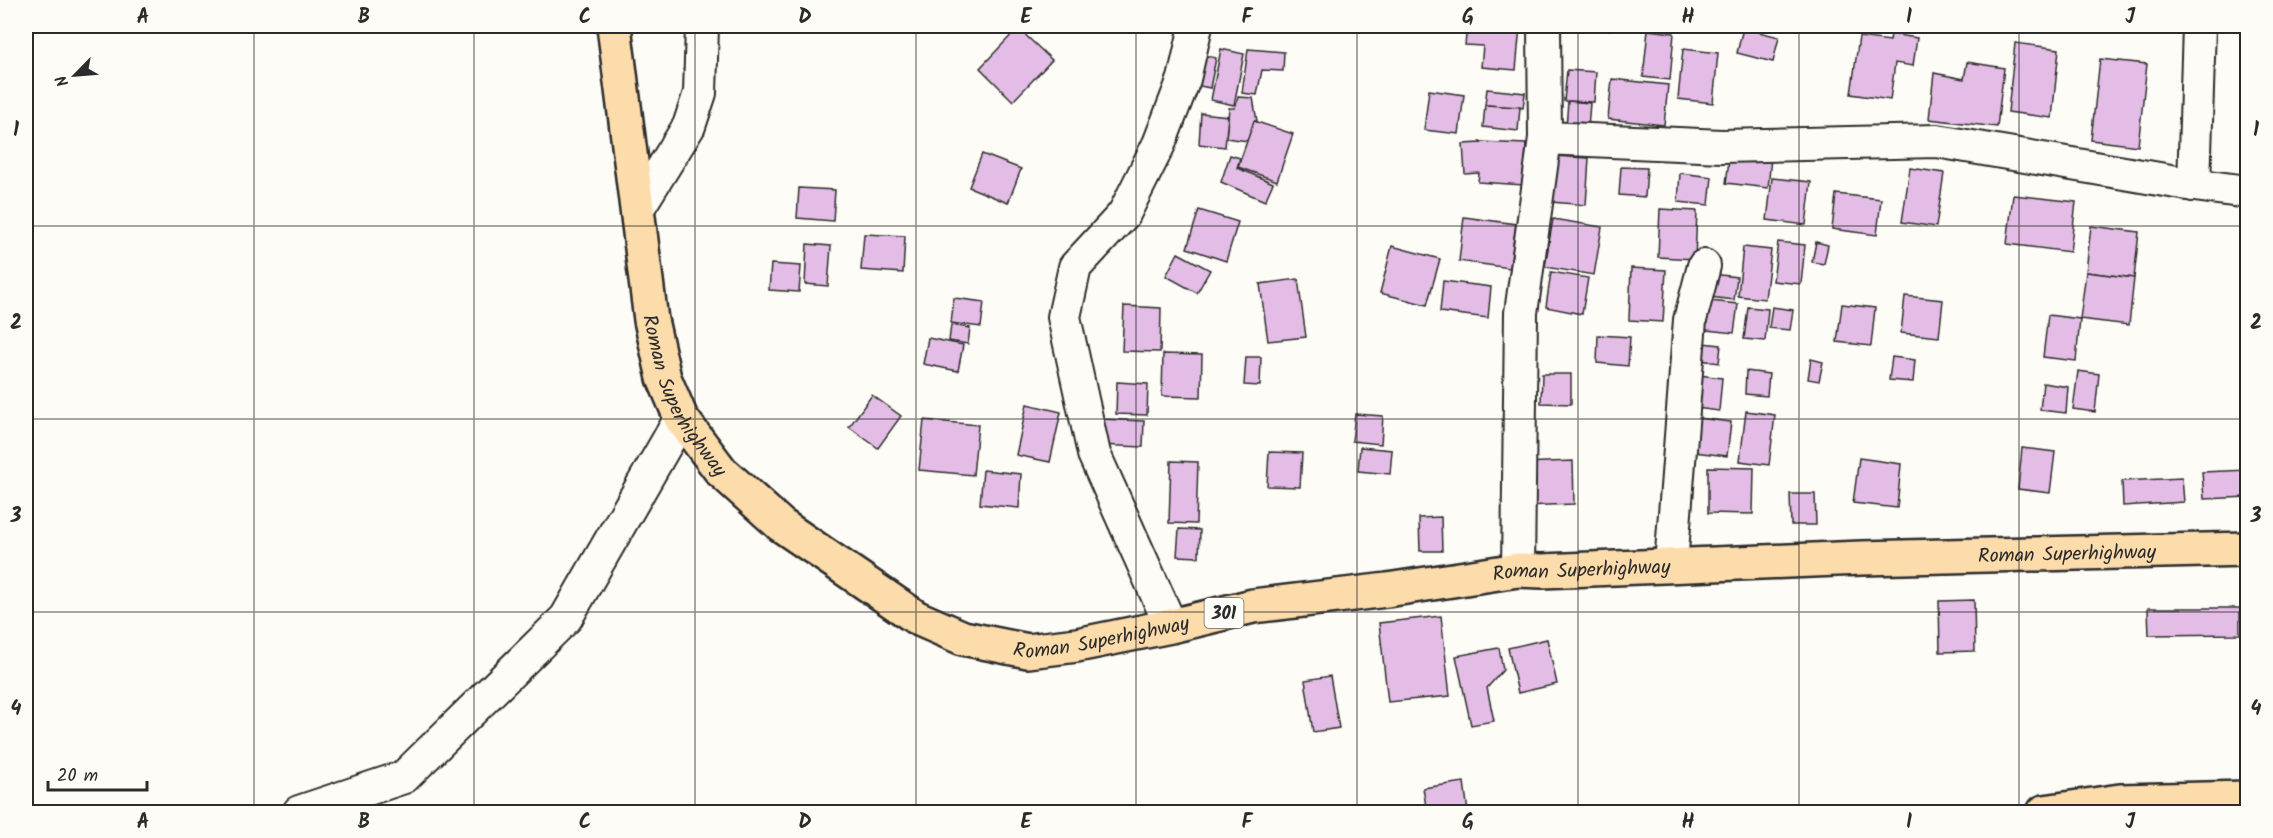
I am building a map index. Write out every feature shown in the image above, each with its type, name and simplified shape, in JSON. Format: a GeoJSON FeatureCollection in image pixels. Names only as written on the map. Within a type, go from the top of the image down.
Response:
{"type":"FeatureCollection","features":[{"type":"Feature","properties":{"kind":"main road","name":"Roman Superhighway"},"geometry":{"type":"LineString","coordinates":[[614,26],[651,320],[664,378],[681,418],[721,471],[781,525],[917,618],[963,638],[1028,651],[1077,645],[1253,606],[1386,590],[1518,570],[1542,571],[1861,558],[2247,549]]}},
{"type":"Feature","properties":{"kind":"main road"},"geometry":{"type":"LineString","coordinates":[[2044,813],[2120,801],[2247,798]]}},
{"type":"Feature","properties":{"kind":"street"},"geometry":{"type":"LineString","coordinates":[[638,208],[689,126],[700,93],[702,26]]}},
{"type":"Feature","properties":{"kind":"street"},"geometry":{"type":"LineString","coordinates":[[1171,626],[1094,454],[1064,317],[1075,267],[1124,214],[1159,144],[1184,79],[1196,26]]}},
{"type":"Feature","properties":{"kind":"street"},"geometry":{"type":"LineString","coordinates":[[1518,570],[1521,313],[1545,138],[1544,26]]}},
{"type":"Feature","properties":{"kind":"street"},"geometry":{"type":"LineString","coordinates":[[2194,186],[2199,26]]}},
{"type":"Feature","properties":{"kind":"street"},"geometry":{"type":"LineString","coordinates":[[1545,138],[1722,146],[1937,141],[2194,186],[2247,192]]}},
{"type":"Feature","properties":{"kind":"street"},"geometry":{"type":"LineString","coordinates":[[1671,566],[1690,320],[1704,266]]}},
{"type":"Feature","properties":{"kind":"street"},"geometry":{"type":"LineString","coordinates":[[298,813],[404,777],[566,618],[681,418]]}},
{"type":"Feature","properties":{"kind":"building"},"geometry":{"type":"Polygon","coordinates":[[[1467,26],[1520,26],[1516,70],[1481,67],[1483,46],[1465,45],[1467,26]]]}},
{"type":"Feature","properties":{"kind":"building"},"geometry":{"type":"Polygon","coordinates":[[[1566,26],[1609,26],[1609,30],[1566,28],[1566,26]]]}},
{"type":"Feature","properties":{"kind":"building"},"geometry":{"type":"Polygon","coordinates":[[[1018,28],[1052,60],[1013,101],[980,68],[1018,28]]]}},
{"type":"Feature","properties":{"kind":"building"},"geometry":{"type":"Polygon","coordinates":[[[1743,28],[1779,37],[1773,62],[1737,53],[1743,28]]]}},
{"type":"Feature","properties":{"kind":"building"},"geometry":{"type":"Polygon","coordinates":[[[1648,30],[1674,33],[1670,80],[1643,77],[1648,30]]]}},
{"type":"Feature","properties":{"kind":"building"},"geometry":{"type":"Polygon","coordinates":[[[1891,34],[1917,38],[1913,66],[1895,63],[1890,100],[1851,94],[1859,37],[1890,41],[1891,34]]]}},
{"type":"Feature","properties":{"kind":"building"},"geometry":{"type":"Polygon","coordinates":[[[2015,43],[2059,49],[2052,118],[2008,112],[2015,43]]]}},
{"type":"Feature","properties":{"kind":"building"},"geometry":{"type":"Polygon","coordinates":[[[1221,49],[1244,54],[1234,105],[1211,100],[1221,49]]]}},
{"type":"Feature","properties":{"kind":"building"},"geometry":{"type":"Polygon","coordinates":[[[1248,49],[1284,52],[1283,71],[1262,70],[1257,95],[1242,93],[1248,49]]]}},
{"type":"Feature","properties":{"kind":"building"},"geometry":{"type":"Polygon","coordinates":[[[1683,49],[1718,53],[1713,103],[1678,99],[1683,49]]]}},
{"type":"Feature","properties":{"kind":"building"},"geometry":{"type":"Polygon","coordinates":[[[1203,55],[1216,58],[1210,88],[1195,85],[1203,55]]]}},
{"type":"Feature","properties":{"kind":"building"},"geometry":{"type":"Polygon","coordinates":[[[2100,59],[2147,64],[2138,146],[2091,140],[2100,59]]]}},
{"type":"Feature","properties":{"kind":"building"},"geometry":{"type":"Polygon","coordinates":[[[1967,62],[2004,68],[1997,127],[1929,119],[1934,73],[1964,79],[1967,62]]]}},
{"type":"Feature","properties":{"kind":"building"},"geometry":{"type":"Polygon","coordinates":[[[1567,70],[1596,72],[1594,102],[1564,101],[1567,70]]]}},
{"type":"Feature","properties":{"kind":"building"},"geometry":{"type":"Polygon","coordinates":[[[1612,79],[1668,85],[1664,125],[1608,119],[1612,79]]]}},
{"type":"Feature","properties":{"kind":"building"},"geometry":{"type":"Polygon","coordinates":[[[1487,89],[1525,93],[1523,108],[1485,105],[1487,89]]]}},
{"type":"Feature","properties":{"kind":"building"},"geometry":{"type":"Polygon","coordinates":[[[1429,90],[1464,95],[1459,134],[1424,130],[1429,90]]]}},
{"type":"Feature","properties":{"kind":"building"},"geometry":{"type":"Polygon","coordinates":[[[1238,97],[1253,98],[1257,121],[1254,121],[1248,141],[1226,138],[1229,108],[1235,108],[1238,97]]]}},
{"type":"Feature","properties":{"kind":"building"},"geometry":{"type":"Polygon","coordinates":[[[1568,101],[1590,103],[1588,128],[1566,128],[1568,101]]]}},
{"type":"Feature","properties":{"kind":"building"},"geometry":{"type":"Polygon","coordinates":[[[1485,105],[1520,107],[1518,131],[1483,127],[1485,105]]]}},
{"type":"Feature","properties":{"kind":"building"},"geometry":{"type":"Polygon","coordinates":[[[1201,113],[1228,116],[1225,147],[1199,144],[1201,113]]]}},
{"type":"Feature","properties":{"kind":"building"},"geometry":{"type":"Polygon","coordinates":[[[1254,121],[1293,134],[1277,181],[1238,167],[1254,121]]]}},
{"type":"Feature","properties":{"kind":"building"},"geometry":{"type":"Polygon","coordinates":[[[1480,142],[1526,144],[1524,185],[1478,182],[1479,173],[1465,174],[1463,144],[1480,142]]]}},
{"type":"Feature","properties":{"kind":"building"},"geometry":{"type":"Polygon","coordinates":[[[1730,153],[1771,158],[1768,188],[1726,183],[1730,153]]]}},
{"type":"Feature","properties":{"kind":"building"},"geometry":{"type":"Polygon","coordinates":[[[982,154],[1021,169],[1008,203],[969,187],[982,154]]]}},
{"type":"Feature","properties":{"kind":"building"},"geometry":{"type":"Polygon","coordinates":[[[1230,155],[1240,158],[1237,168],[1273,183],[1265,201],[1221,182],[1230,155]]]}},
{"type":"Feature","properties":{"kind":"building"},"geometry":{"type":"Polygon","coordinates":[[[1553,156],[1589,158],[1586,205],[1551,202],[1553,156]]]}},
{"type":"Feature","properties":{"kind":"building"},"geometry":{"type":"Polygon","coordinates":[[[1621,167],[1647,168],[1645,197],[1619,195],[1621,167]]]}},
{"type":"Feature","properties":{"kind":"building"},"geometry":{"type":"Polygon","coordinates":[[[1910,168],[1944,173],[1936,227],[1902,222],[1910,168]]]}},
{"type":"Feature","properties":{"kind":"building"},"geometry":{"type":"Polygon","coordinates":[[[1680,173],[1712,177],[1709,205],[1678,202],[1680,173]]]}},
{"type":"Feature","properties":{"kind":"building"},"geometry":{"type":"Polygon","coordinates":[[[1772,178],[1811,182],[1806,225],[1767,220],[1772,178]]]}},
{"type":"Feature","properties":{"kind":"building"},"geometry":{"type":"Polygon","coordinates":[[[799,188],[835,190],[833,221],[797,218],[799,188]]]}},
{"type":"Feature","properties":{"kind":"building"},"geometry":{"type":"Polygon","coordinates":[[[1836,194],[1881,199],[1877,235],[1832,229],[1836,194]]]}},
{"type":"Feature","properties":{"kind":"building"},"geometry":{"type":"Polygon","coordinates":[[[2013,195],[2076,202],[2070,252],[2007,244],[2013,195]]]}},
{"type":"Feature","properties":{"kind":"building"},"geometry":{"type":"Polygon","coordinates":[[[1660,209],[1697,211],[1695,259],[1658,257],[1660,209]]]}},
{"type":"Feature","properties":{"kind":"building"},"geometry":{"type":"Polygon","coordinates":[[[1199,210],[1238,222],[1226,261],[1187,248],[1199,210]]]}},
{"type":"Feature","properties":{"kind":"building"},"geometry":{"type":"Polygon","coordinates":[[[1464,217],[1516,224],[1510,268],[1459,261],[1464,217]]]}},
{"type":"Feature","properties":{"kind":"building"},"geometry":{"type":"Polygon","coordinates":[[[1553,219],[1602,227],[1594,275],[1545,267],[1553,219]]]}},
{"type":"Feature","properties":{"kind":"building"},"geometry":{"type":"Polygon","coordinates":[[[2091,226],[2139,232],[2134,278],[2086,272],[2091,226]]]}},
{"type":"Feature","properties":{"kind":"building"},"geometry":{"type":"Polygon","coordinates":[[[864,234],[905,236],[903,273],[861,270],[864,234]]]}},
{"type":"Feature","properties":{"kind":"building"},"geometry":{"type":"Polygon","coordinates":[[[1778,242],[1805,245],[1801,284],[1773,281],[1778,242]]]}},
{"type":"Feature","properties":{"kind":"building"},"geometry":{"type":"Polygon","coordinates":[[[1816,242],[1828,245],[1824,264],[1812,262],[1816,242]]]}},
{"type":"Feature","properties":{"kind":"building"},"geometry":{"type":"Polygon","coordinates":[[[807,244],[831,246],[828,286],[805,284],[807,244]]]}},
{"type":"Feature","properties":{"kind":"building"},"geometry":{"type":"Polygon","coordinates":[[[1392,246],[1440,259],[1427,305],[1380,293],[1392,246]]]}},
{"type":"Feature","properties":{"kind":"building"},"geometry":{"type":"Polygon","coordinates":[[[1743,247],[1771,250],[1765,299],[1738,296],[1743,247]]]}},
{"type":"Feature","properties":{"kind":"building"},"geometry":{"type":"Polygon","coordinates":[[[1178,253],[1210,270],[1197,293],[1166,276],[1178,253]]]}},
{"type":"Feature","properties":{"kind":"building"},"geometry":{"type":"Polygon","coordinates":[[[771,264],[801,266],[799,292],[769,290],[771,264]]]}},
{"type":"Feature","properties":{"kind":"building"},"geometry":{"type":"Polygon","coordinates":[[[1631,268],[1666,270],[1663,322],[1629,320],[1631,268]]]}},
{"type":"Feature","properties":{"kind":"building"},"geometry":{"type":"Polygon","coordinates":[[[1551,272],[1588,278],[1582,314],[1546,307],[1551,272]]]}},
{"type":"Feature","properties":{"kind":"building"},"geometry":{"type":"Polygon","coordinates":[[[2086,272],[2134,278],[2129,325],[2080,319],[2086,272]]]}},
{"type":"Feature","properties":{"kind":"building"},"geometry":{"type":"Polygon","coordinates":[[[1712,274],[1737,277],[1734,300],[1710,297],[1712,274]]]}},
{"type":"Feature","properties":{"kind":"building"},"geometry":{"type":"Polygon","coordinates":[[[1298,279],[1306,337],[1268,341],[1260,284],[1298,279]]]}},
{"type":"Feature","properties":{"kind":"building"},"geometry":{"type":"Polygon","coordinates":[[[1443,281],[1491,287],[1488,318],[1440,312],[1443,281]]]}},
{"type":"Feature","properties":{"kind":"building"},"geometry":{"type":"Polygon","coordinates":[[[1905,296],[1943,300],[1939,337],[1901,333],[1905,296]]]}},
{"type":"Feature","properties":{"kind":"building"},"geometry":{"type":"Polygon","coordinates":[[[954,298],[984,302],[981,327],[951,323],[954,298]]]}},
{"type":"Feature","properties":{"kind":"building"},"geometry":{"type":"Polygon","coordinates":[[[1700,300],[1738,304],[1734,333],[1697,329],[1700,300]]]}},
{"type":"Feature","properties":{"kind":"building"},"geometry":{"type":"Polygon","coordinates":[[[1842,304],[1875,308],[1871,346],[1837,342],[1842,304]]]}},
{"type":"Feature","properties":{"kind":"building"},"geometry":{"type":"Polygon","coordinates":[[[1124,306],[1161,308],[1160,352],[1122,351],[1124,306]]]}},
{"type":"Feature","properties":{"kind":"building"},"geometry":{"type":"Polygon","coordinates":[[[1748,307],[1768,309],[1765,341],[1744,339],[1748,307]]]}},
{"type":"Feature","properties":{"kind":"building"},"geometry":{"type":"Polygon","coordinates":[[[1772,307],[1793,310],[1790,330],[1769,328],[1772,307]]]}},
{"type":"Feature","properties":{"kind":"building"},"geometry":{"type":"Polygon","coordinates":[[[2048,315],[2080,319],[2076,361],[2043,357],[2048,315]]]}},
{"type":"Feature","properties":{"kind":"building"},"geometry":{"type":"Polygon","coordinates":[[[951,325],[970,328],[968,344],[949,341],[951,325]]]}},
{"type":"Feature","properties":{"kind":"building"},"geometry":{"type":"Polygon","coordinates":[[[1598,335],[1630,337],[1628,366],[1597,363],[1598,335]]]}},
{"type":"Feature","properties":{"kind":"building"},"geometry":{"type":"Polygon","coordinates":[[[928,338],[963,345],[958,371],[923,364],[928,338]]]}},
{"type":"Feature","properties":{"kind":"building"},"geometry":{"type":"Polygon","coordinates":[[[1702,343],[1721,345],[1719,363],[1701,360],[1702,343]]]}},
{"type":"Feature","properties":{"kind":"building"},"geometry":{"type":"Polygon","coordinates":[[[1163,354],[1202,355],[1201,397],[1162,396],[1163,354]]]}},
{"type":"Feature","properties":{"kind":"building"},"geometry":{"type":"Polygon","coordinates":[[[1246,357],[1261,357],[1260,386],[1244,385],[1246,357]]]}},
{"type":"Feature","properties":{"kind":"building"},"geometry":{"type":"Polygon","coordinates":[[[1892,357],[1915,360],[1913,382],[1889,380],[1892,357]]]}},
{"type":"Feature","properties":{"kind":"building"},"geometry":{"type":"Polygon","coordinates":[[[1811,359],[1823,362],[1819,381],[1808,379],[1811,359]]]}},
{"type":"Feature","properties":{"kind":"building"},"geometry":{"type":"Polygon","coordinates":[[[1746,371],[1769,374],[1767,396],[1745,394],[1746,371]]]}},
{"type":"Feature","properties":{"kind":"building"},"geometry":{"type":"Polygon","coordinates":[[[2078,371],[2099,374],[2095,412],[2073,409],[2078,371]]]}},
{"type":"Feature","properties":{"kind":"building"},"geometry":{"type":"Polygon","coordinates":[[[1542,374],[1571,374],[1571,404],[1541,403],[1542,374]]]}},
{"type":"Feature","properties":{"kind":"building"},"geometry":{"type":"Polygon","coordinates":[[[1699,375],[1722,378],[1719,411],[1696,408],[1699,375]]]}},
{"type":"Feature","properties":{"kind":"building"},"geometry":{"type":"Polygon","coordinates":[[[1117,382],[1148,384],[1147,415],[1116,414],[1117,382]]]}},
{"type":"Feature","properties":{"kind":"building"},"geometry":{"type":"Polygon","coordinates":[[[2043,383],[2068,387],[2066,413],[2040,410],[2043,383]]]}},
{"type":"Feature","properties":{"kind":"building"},"geometry":{"type":"Polygon","coordinates":[[[872,395],[901,416],[878,448],[849,427],[872,395]]]}},
{"type":"Feature","properties":{"kind":"building"},"geometry":{"type":"Polygon","coordinates":[[[1027,404],[1061,412],[1050,462],[1016,455],[1027,404]]]}},
{"type":"Feature","properties":{"kind":"building"},"geometry":{"type":"Polygon","coordinates":[[[1746,411],[1775,415],[1769,465],[1740,461],[1746,411]]]}},
{"type":"Feature","properties":{"kind":"building"},"geometry":{"type":"Polygon","coordinates":[[[1355,414],[1383,416],[1381,444],[1352,441],[1355,414]]]}},
{"type":"Feature","properties":{"kind":"building"},"geometry":{"type":"Polygon","coordinates":[[[1698,418],[1731,422],[1727,456],[1694,452],[1698,418]]]}},
{"type":"Feature","properties":{"kind":"building"},"geometry":{"type":"Polygon","coordinates":[[[1100,419],[1144,421],[1143,447],[1099,445],[1100,419]]]}},
{"type":"Feature","properties":{"kind":"building"},"geometry":{"type":"Polygon","coordinates":[[[924,420],[978,425],[973,475],[919,470],[924,420]]]}},
{"type":"Feature","properties":{"kind":"building"},"geometry":{"type":"Polygon","coordinates":[[[1360,447],[1392,450],[1390,474],[1358,471],[1360,447]]]}},
{"type":"Feature","properties":{"kind":"building"},"geometry":{"type":"Polygon","coordinates":[[[2022,448],[2055,452],[2050,493],[2018,489],[2022,448]]]}},
{"type":"Feature","properties":{"kind":"building"},"geometry":{"type":"Polygon","coordinates":[[[1269,452],[1302,453],[1300,487],[1267,486],[1269,452]]]}},
{"type":"Feature","properties":{"kind":"building"},"geometry":{"type":"Polygon","coordinates":[[[1859,458],[1901,464],[1897,508],[1853,503],[1859,458]]]}},
{"type":"Feature","properties":{"kind":"building"},"geometry":{"type":"Polygon","coordinates":[[[1171,461],[1198,462],[1196,524],[1169,523],[1171,461]]]}},
{"type":"Feature","properties":{"kind":"building"},"geometry":{"type":"Polygon","coordinates":[[[1573,461],[1574,504],[1524,506],[1522,463],[1573,461]]]}},
{"type":"Feature","properties":{"kind":"building"},"geometry":{"type":"Polygon","coordinates":[[[1708,467],[1754,468],[1753,514],[1708,513],[1708,467]]]}},
{"type":"Feature","properties":{"kind":"building"},"geometry":{"type":"Polygon","coordinates":[[[983,470],[1021,474],[1019,508],[980,504],[983,470]]]}},
{"type":"Feature","properties":{"kind":"building"},"geometry":{"type":"Polygon","coordinates":[[[2248,470],[2248,497],[2204,499],[2202,472],[2248,470]]]}},
{"type":"Feature","properties":{"kind":"building"},"geometry":{"type":"Polygon","coordinates":[[[2182,478],[2184,502],[2123,506],[2122,481],[2182,478]]]}},
{"type":"Feature","properties":{"kind":"building"},"geometry":{"type":"Polygon","coordinates":[[[1790,494],[1815,494],[1816,525],[1791,525],[1790,494]]]}},
{"type":"Feature","properties":{"kind":"building"},"geometry":{"type":"Polygon","coordinates":[[[1441,517],[1442,551],[1420,551],[1419,518],[1441,517]]]}},
{"type":"Feature","properties":{"kind":"building"},"geometry":{"type":"Polygon","coordinates":[[[1179,529],[1200,530],[1199,557],[1177,556],[1179,529]]]}},
{"type":"Feature","properties":{"kind":"building"},"geometry":{"type":"Polygon","coordinates":[[[1974,600],[1975,651],[1940,652],[1939,601],[1974,600]]]}},
{"type":"Feature","properties":{"kind":"building"},"geometry":{"type":"Polygon","coordinates":[[[2148,608],[2240,608],[2240,634],[2149,635],[2148,608]]]}},
{"type":"Feature","properties":{"kind":"building"},"geometry":{"type":"Polygon","coordinates":[[[1441,616],[1450,696],[1388,702],[1379,623],[1441,616]]]}},
{"type":"Feature","properties":{"kind":"building"},"geometry":{"type":"Polygon","coordinates":[[[1547,639],[1557,684],[1518,693],[1508,648],[1547,639]]]}},
{"type":"Feature","properties":{"kind":"building"},"geometry":{"type":"Polygon","coordinates":[[[1499,648],[1503,670],[1487,688],[1494,721],[1471,725],[1456,656],[1499,648]]]}},
{"type":"Feature","properties":{"kind":"building"},"geometry":{"type":"Polygon","coordinates":[[[1330,676],[1339,728],[1313,732],[1305,680],[1330,676]]]}},
{"type":"Feature","properties":{"kind":"building"},"geometry":{"type":"Polygon","coordinates":[[[1464,782],[1468,812],[1427,812],[1423,788],[1464,782]]]}}]}
